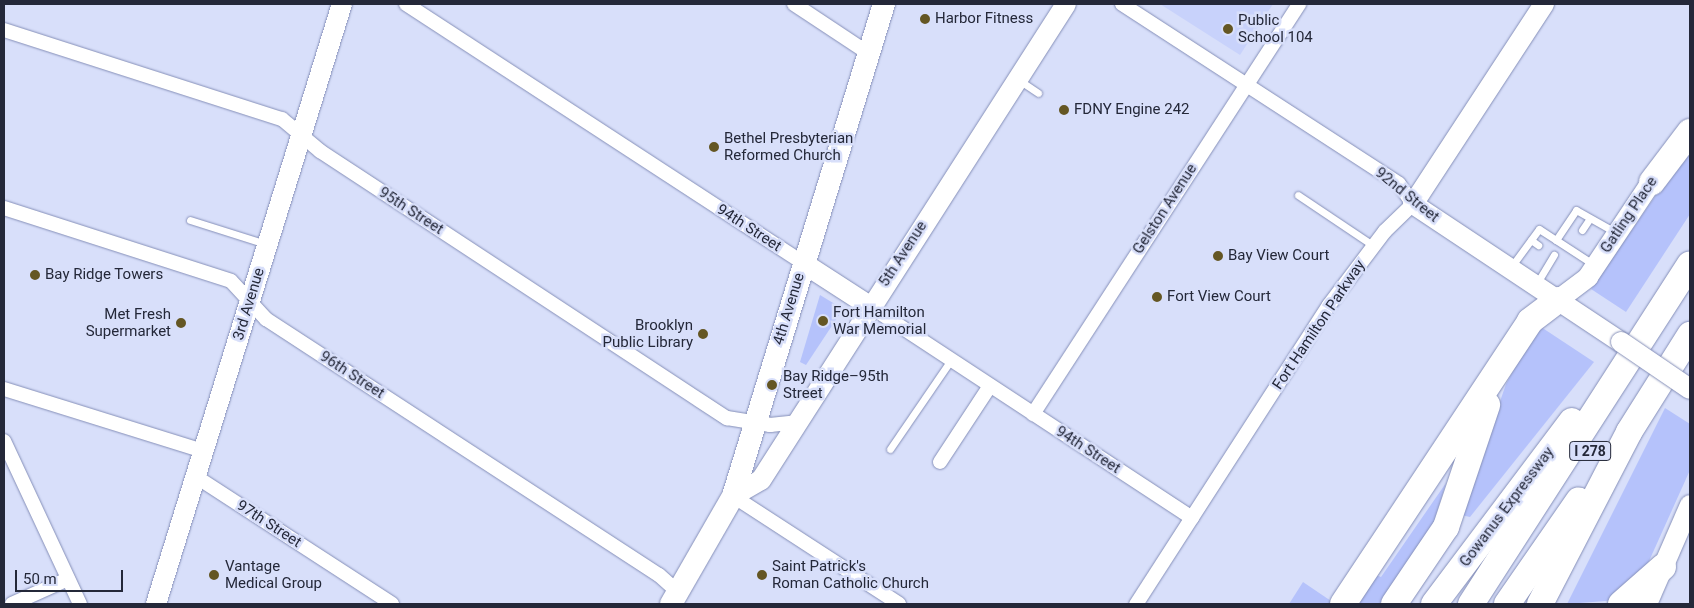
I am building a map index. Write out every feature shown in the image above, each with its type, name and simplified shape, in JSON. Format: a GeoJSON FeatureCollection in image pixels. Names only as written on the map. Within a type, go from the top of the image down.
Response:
{"type":"FeatureCollection","features":[{"type":"Feature","properties":{"kind":"highway"},"geometry":{"type":"LineString","coordinates":[[1652,182],[1690,132]]}},
{"type":"Feature","properties":{"kind":"highway","name":"Gowanus Expressway"},"geometry":{"type":"LineString","coordinates":[[1471,604],[1607,396],[1690,264]]}},
{"type":"Feature","properties":{"kind":"highway","name":"I 278"},"geometry":{"type":"LineString","coordinates":[[1488,604],[1690,298]]}},
{"type":"Feature","properties":{"kind":"highway"},"geometry":{"type":"LineString","coordinates":[[1343,604],[1497,374],[1530,321],[1558,300]]}},
{"type":"Feature","properties":{"kind":"highway","name":"I 278"},"geometry":{"type":"LineString","coordinates":[[1507,604],[1645,405],[1690,335]]}},
{"type":"Feature","properties":{"kind":"highway"},"geometry":{"type":"LineString","coordinates":[[1394,604],[1446,527],[1497,374]]}},
{"type":"Feature","properties":{"kind":"highway","name":"Gowanus Expressway"},"geometry":{"type":"LineString","coordinates":[[1434,604],[1574,419],[1607,396]]}},
{"type":"Feature","properties":{"kind":"highway","name":"I 278"},"geometry":{"type":"LineString","coordinates":[[1540,604],[1645,405]]}},
{"type":"Feature","properties":{"kind":"highway"},"geometry":{"type":"LineString","coordinates":[[1621,604],[1662,567]]}},
{"type":"Feature","properties":{"kind":"main road","name":"4th Avenue"},"geometry":{"type":"LineString","coordinates":[[675,599],[733,496],[884,4]]}},
{"type":"Feature","properties":{"kind":"street","name":"3rd Avenue"},"geometry":{"type":"LineString","coordinates":[[156,604],[342,4]]}},
{"type":"Feature","properties":{"kind":"street","name":"94th Street"},"geometry":{"type":"LineString","coordinates":[[406,4],[1192,518]]}},
{"type":"Feature","properties":{"kind":"street"},"geometry":{"type":"LineString","coordinates":[[794,4],[868,53]]}},
{"type":"Feature","properties":{"kind":"street","name":"5th Avenue"},"geometry":{"type":"LineString","coordinates":[[733,496],[761,480],[1066,4]]}},
{"type":"Feature","properties":{"kind":"street","name":"92nd Street"},"geometry":{"type":"LineString","coordinates":[[1122,4],[1247,83],[1398,184],[1413,204],[1690,389]]}},
{"type":"Feature","properties":{"kind":"street","name":"Gelston Avenue"},"geometry":{"type":"LineString","coordinates":[[1033,414],[1299,4]]}},
{"type":"Feature","properties":{"kind":"street","name":"Fort Hamilton Parkway"},"geometry":{"type":"LineString","coordinates":[[1136,604],[1329,305],[1374,246],[1413,204],[1544,4]]}},
{"type":"Feature","properties":{"kind":"street","name":"95th Street"},"geometry":{"type":"LineString","coordinates":[[4,30],[282,119],[302,136],[727,418],[754,424],[799,422]]}},
{"type":"Feature","properties":{"kind":"street","name":"Gatling Place"},"geometry":{"type":"LineString","coordinates":[[1558,300],[1596,266],[1690,121]]}},
{"type":"Feature","properties":{"kind":"street","name":"96th Street"},"geometry":{"type":"LineString","coordinates":[[4,208],[231,281],[266,319],[658,575],[675,599]]}},
{"type":"Feature","properties":{"kind":"street"},"geometry":{"type":"LineString","coordinates":[[940,462],[990,386]]}},
{"type":"Feature","properties":{"kind":"street"},"geometry":{"type":"LineString","coordinates":[[4,389],[203,451]]}},
{"type":"Feature","properties":{"kind":"street"},"geometry":{"type":"LineString","coordinates":[[4,440],[80,604]]}},
{"type":"Feature","properties":{"kind":"street","name":"97th Street"},"geometry":{"type":"LineString","coordinates":[[195,476],[392,604]]}},
{"type":"Feature","properties":{"kind":"street"},"geometry":{"type":"LineString","coordinates":[[733,496],[899,604]]}},
{"type":"Feature","properties":{"kind":"street"},"geometry":{"type":"LineString","coordinates":[[1648,604],[1662,567],[1690,505]]}},
{"type":"Feature","properties":{"kind":"street"},"geometry":{"type":"LineString","coordinates":[[12,604],[68,579]]}},
{"type":"Feature","properties":{"kind":"lane"},"geometry":{"type":"LineString","coordinates":[[1017,78],[1038,92]]}},
{"type":"Feature","properties":{"kind":"lane"},"geometry":{"type":"LineString","coordinates":[[1298,195],[1374,246]]}},
{"type":"Feature","properties":{"kind":"lane"},"geometry":{"type":"LineString","coordinates":[[1556,240],[1576,210],[1618,234]]}},
{"type":"Feature","properties":{"kind":"lane"},"geometry":{"type":"LineString","coordinates":[[1582,230],[1590,218]]}},
{"type":"Feature","properties":{"kind":"lane"},"geometry":{"type":"LineString","coordinates":[[190,220],[267,244]]}},
{"type":"Feature","properties":{"kind":"lane"},"geometry":{"type":"LineString","coordinates":[[1510,269],[1538,229],[1596,266]]}},
{"type":"Feature","properties":{"kind":"lane"},"geometry":{"type":"LineString","coordinates":[[1531,240],[1538,245]]}},
{"type":"Feature","properties":{"kind":"lane"},"geometry":{"type":"LineString","coordinates":[[1536,286],[1555,256],[1567,247]]}},
{"type":"Feature","properties":{"kind":"lane"},"geometry":{"type":"LineString","coordinates":[[890,450],[951,360]]}},
{"type":"Feature","properties":{"kind":"shaded area","name":"Public School 104"},"geometry":{"type":"Polygon","coordinates":[[[1160,4],[1273,4],[1240,55],[1160,4]]]}},
{"type":"Feature","properties":{"kind":"shaded area"},"geometry":{"type":"Polygon","coordinates":[[[1690,146],[1690,214],[1626,312],[1591,289],[1690,146]]]}},
{"type":"Feature","properties":{"kind":"shaded area"},"geometry":{"type":"Polygon","coordinates":[[[820,295],[843,309],[806,365],[800,362],[820,295]]]}},
{"type":"Feature","properties":{"kind":"shaded area"},"geometry":{"type":"Polygon","coordinates":[[[1538,325],[1594,362],[1470,517],[1461,515],[1506,384],[1538,325]]]}},
{"type":"Feature","properties":{"kind":"shaded area"},"geometry":{"type":"Polygon","coordinates":[[[1665,408],[1690,424],[1690,470],[1645,570],[1618,600],[1567,604],[1665,408]]]}},
{"type":"Feature","properties":{"kind":"shaded area"},"geometry":{"type":"Polygon","coordinates":[[[1446,483],[1433,525],[1400,579],[1379,604],[1356,604],[1376,575],[1381,577],[1446,483]]]}},
{"type":"Feature","properties":{"kind":"shaded area"},"geometry":{"type":"Polygon","coordinates":[[[1303,582],[1334,603],[1289,604],[1303,582]]]}},
{"type":"Feature","properties":{"kind":"place","name":"Harbor Fitness"},"geometry":{"type":"Point","coordinates":[925,19]}},
{"type":"Feature","properties":{"kind":"place","name":"Public School 104"},"geometry":{"type":"Point","coordinates":[1228,29]}},
{"type":"Feature","properties":{"kind":"place","name":"FDNY Engine 242"},"geometry":{"type":"Point","coordinates":[1064,110]}},
{"type":"Feature","properties":{"kind":"place","name":"Bethel Presbyterian Reformed Church"},"geometry":{"type":"Point","coordinates":[714,147]}},
{"type":"Feature","properties":{"kind":"place","name":"Bay View Court"},"geometry":{"type":"Point","coordinates":[1218,256]}},
{"type":"Feature","properties":{"kind":"place","name":"Bay Ridge Towers"},"geometry":{"type":"Point","coordinates":[35,275]}},
{"type":"Feature","properties":{"kind":"place","name":"Fort View Court"},"geometry":{"type":"Point","coordinates":[1157,297]}},
{"type":"Feature","properties":{"kind":"place","name":"Fort Hamilton War Memorial"},"geometry":{"type":"Point","coordinates":[823,321]}},
{"type":"Feature","properties":{"kind":"place","name":"Met Fresh Supermarket"},"geometry":{"type":"Point","coordinates":[181,323]}},
{"type":"Feature","properties":{"kind":"place","name":"Brooklyn Public Library"},"geometry":{"type":"Point","coordinates":[703,334]}},
{"type":"Feature","properties":{"kind":"place","name":"Bay Ridge–95th Street"},"geometry":{"type":"Point","coordinates":[772,385]}},
{"type":"Feature","properties":{"kind":"place","name":"Vantage Medical Group"},"geometry":{"type":"Point","coordinates":[214,575]}},
{"type":"Feature","properties":{"kind":"place","name":"Saint Patrick's Roman Catholic Church"},"geometry":{"type":"Point","coordinates":[762,575]}}]}
